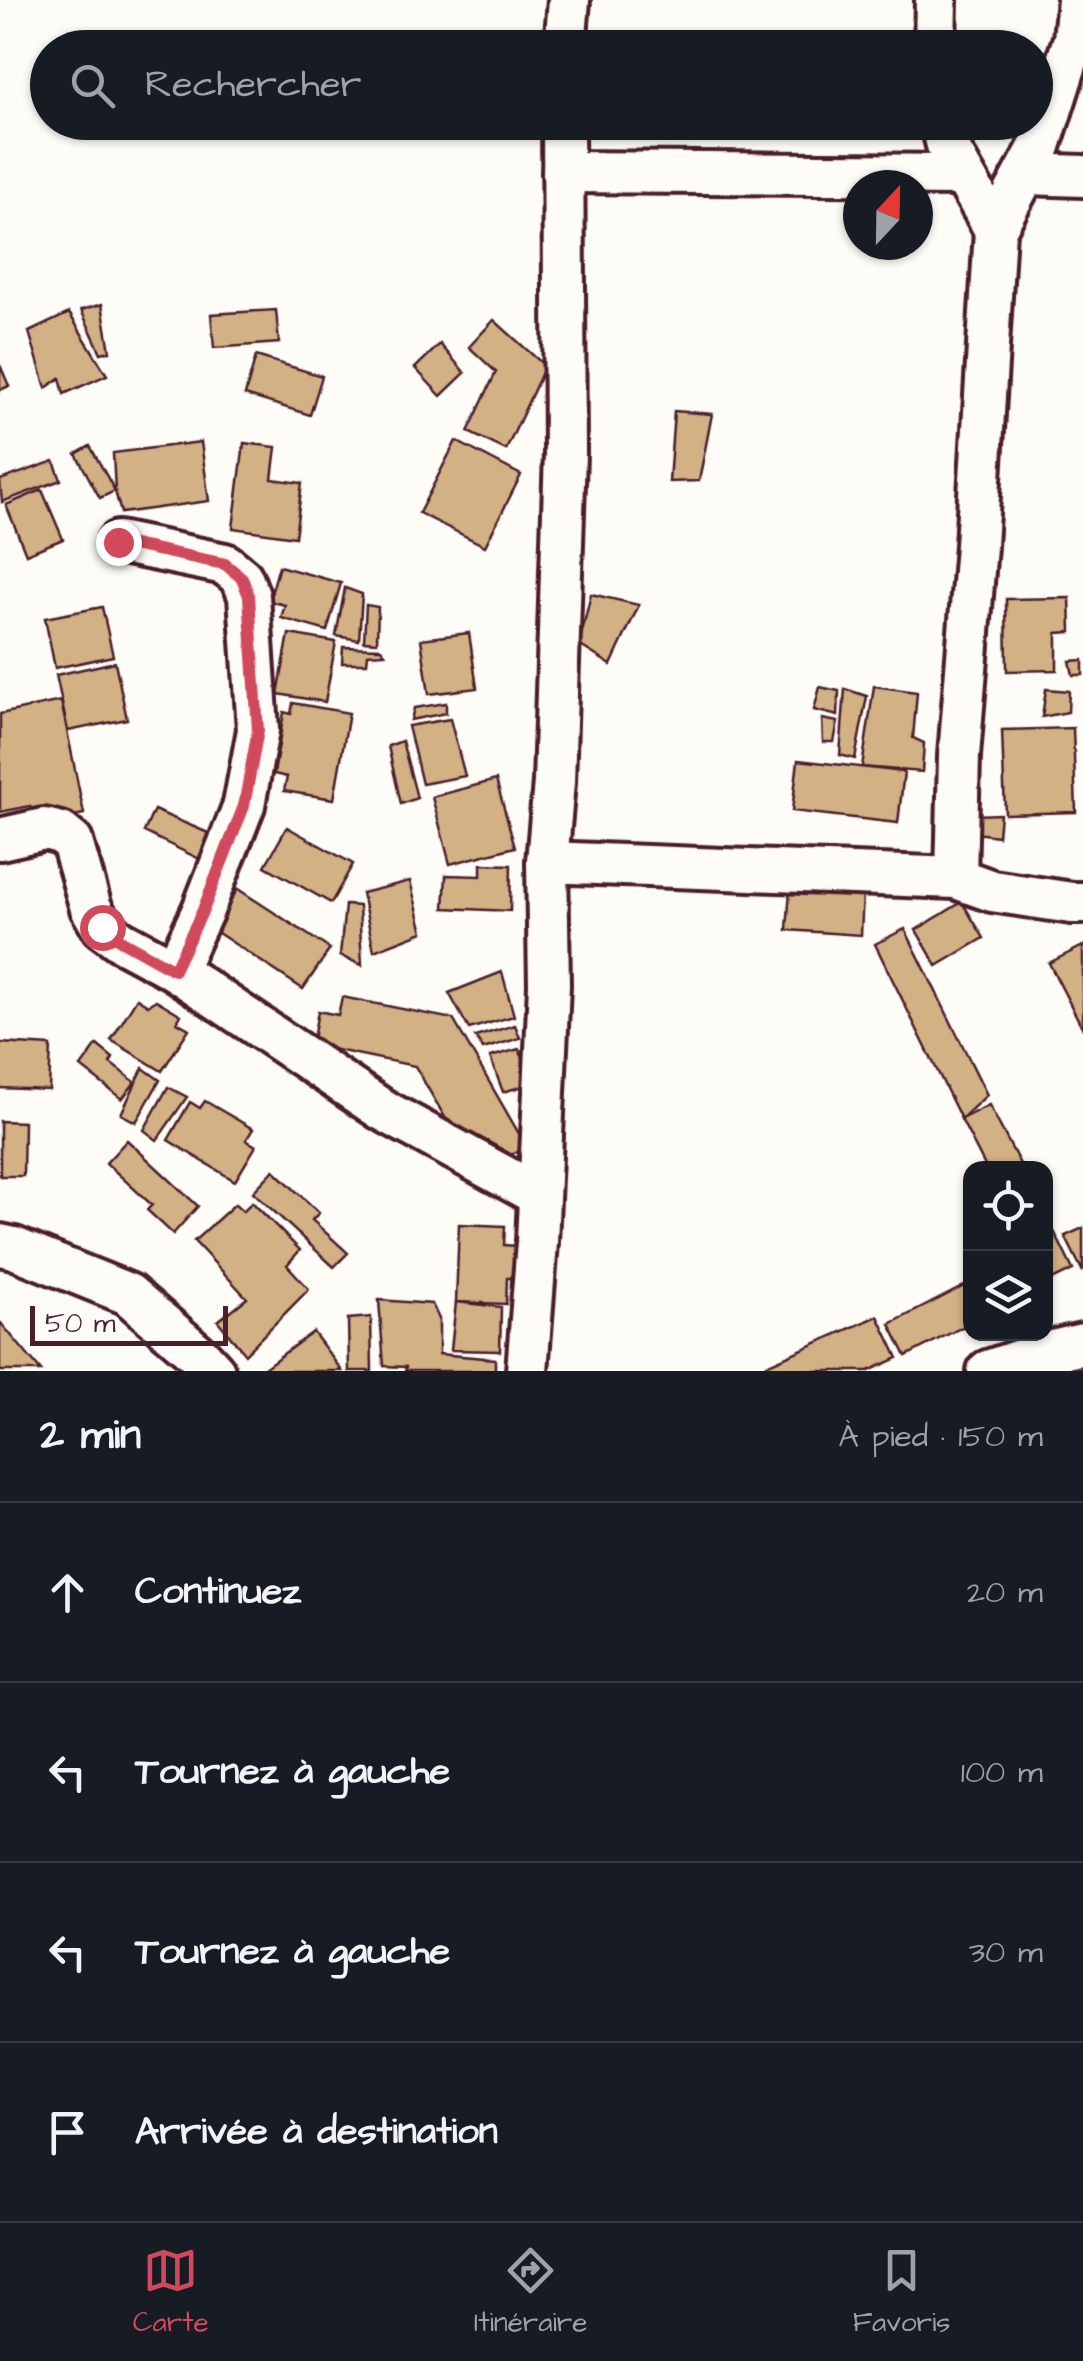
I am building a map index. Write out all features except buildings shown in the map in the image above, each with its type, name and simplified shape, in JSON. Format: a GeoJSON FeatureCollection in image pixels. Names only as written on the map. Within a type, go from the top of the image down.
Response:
{"type":"FeatureCollection","features":[{"type":"Feature","properties":{"kind":"street"},"geometry":{"type":"LineString","coordinates":[[566,30],[569,0]]}},
{"type":"Feature","properties":{"kind":"street"},"geometry":{"type":"LineString","coordinates":[[935,30],[936,0]]}},
{"type":"Feature","properties":{"kind":"street"},"geometry":{"type":"LineString","coordinates":[[1053,105],[1074,39],[1078,0]]}},
{"type":"Feature","properties":{"kind":"street"},"geometry":{"type":"LineString","coordinates":[[526,1371],[537,1242],[549,985],[548,862],[565,453],[563,140]]}},
{"type":"Feature","properties":{"kind":"street"},"geometry":{"type":"LineString","coordinates":[[946,140],[994,230]]}},
{"type":"Feature","properties":{"kind":"street"},"geometry":{"type":"LineString","coordinates":[[956,878],[960,756],[994,230],[1042,140]]}},
{"type":"Feature","properties":{"kind":"street"},"geometry":{"type":"LineString","coordinates":[[563,172],[963,175]]}},
{"type":"Feature","properties":{"kind":"street"},"geometry":{"type":"LineString","coordinates":[[1027,174],[1083,176]]}},
{"type":"Feature","properties":{"kind":"street"},"geometry":{"type":"LineString","coordinates":[[118,542],[225,564],[242,578],[249,596],[258,730],[244,806],[203,910],[174,970]]}},
{"type":"Feature","properties":{"kind":"street"},"geometry":{"type":"LineString","coordinates":[[0,839],[44,829],[60,833],[72,842],[91,908],[102,927],[174,970],[381,1109],[538,1195]]}},
{"type":"Feature","properties":{"kind":"street"},"geometry":{"type":"LineString","coordinates":[[548,862],[956,878],[992,891],[1083,903]]}},
{"type":"Feature","properties":{"kind":"street"},"geometry":{"type":"LineString","coordinates":[[0,1245],[128,1294],[214,1371]]}},
{"type":"Feature","properties":{"kind":"street"},"geometry":{"type":"LineString","coordinates":[[988,1371],[1083,1344]]}},
{"type":"Feature","properties":{"kind":"route"},"geometry":{"type":"LineString","coordinates":[[102,927],[174,970],[203,910],[244,806],[258,730],[249,596],[242,578],[225,564],[118,542]]}}]}
